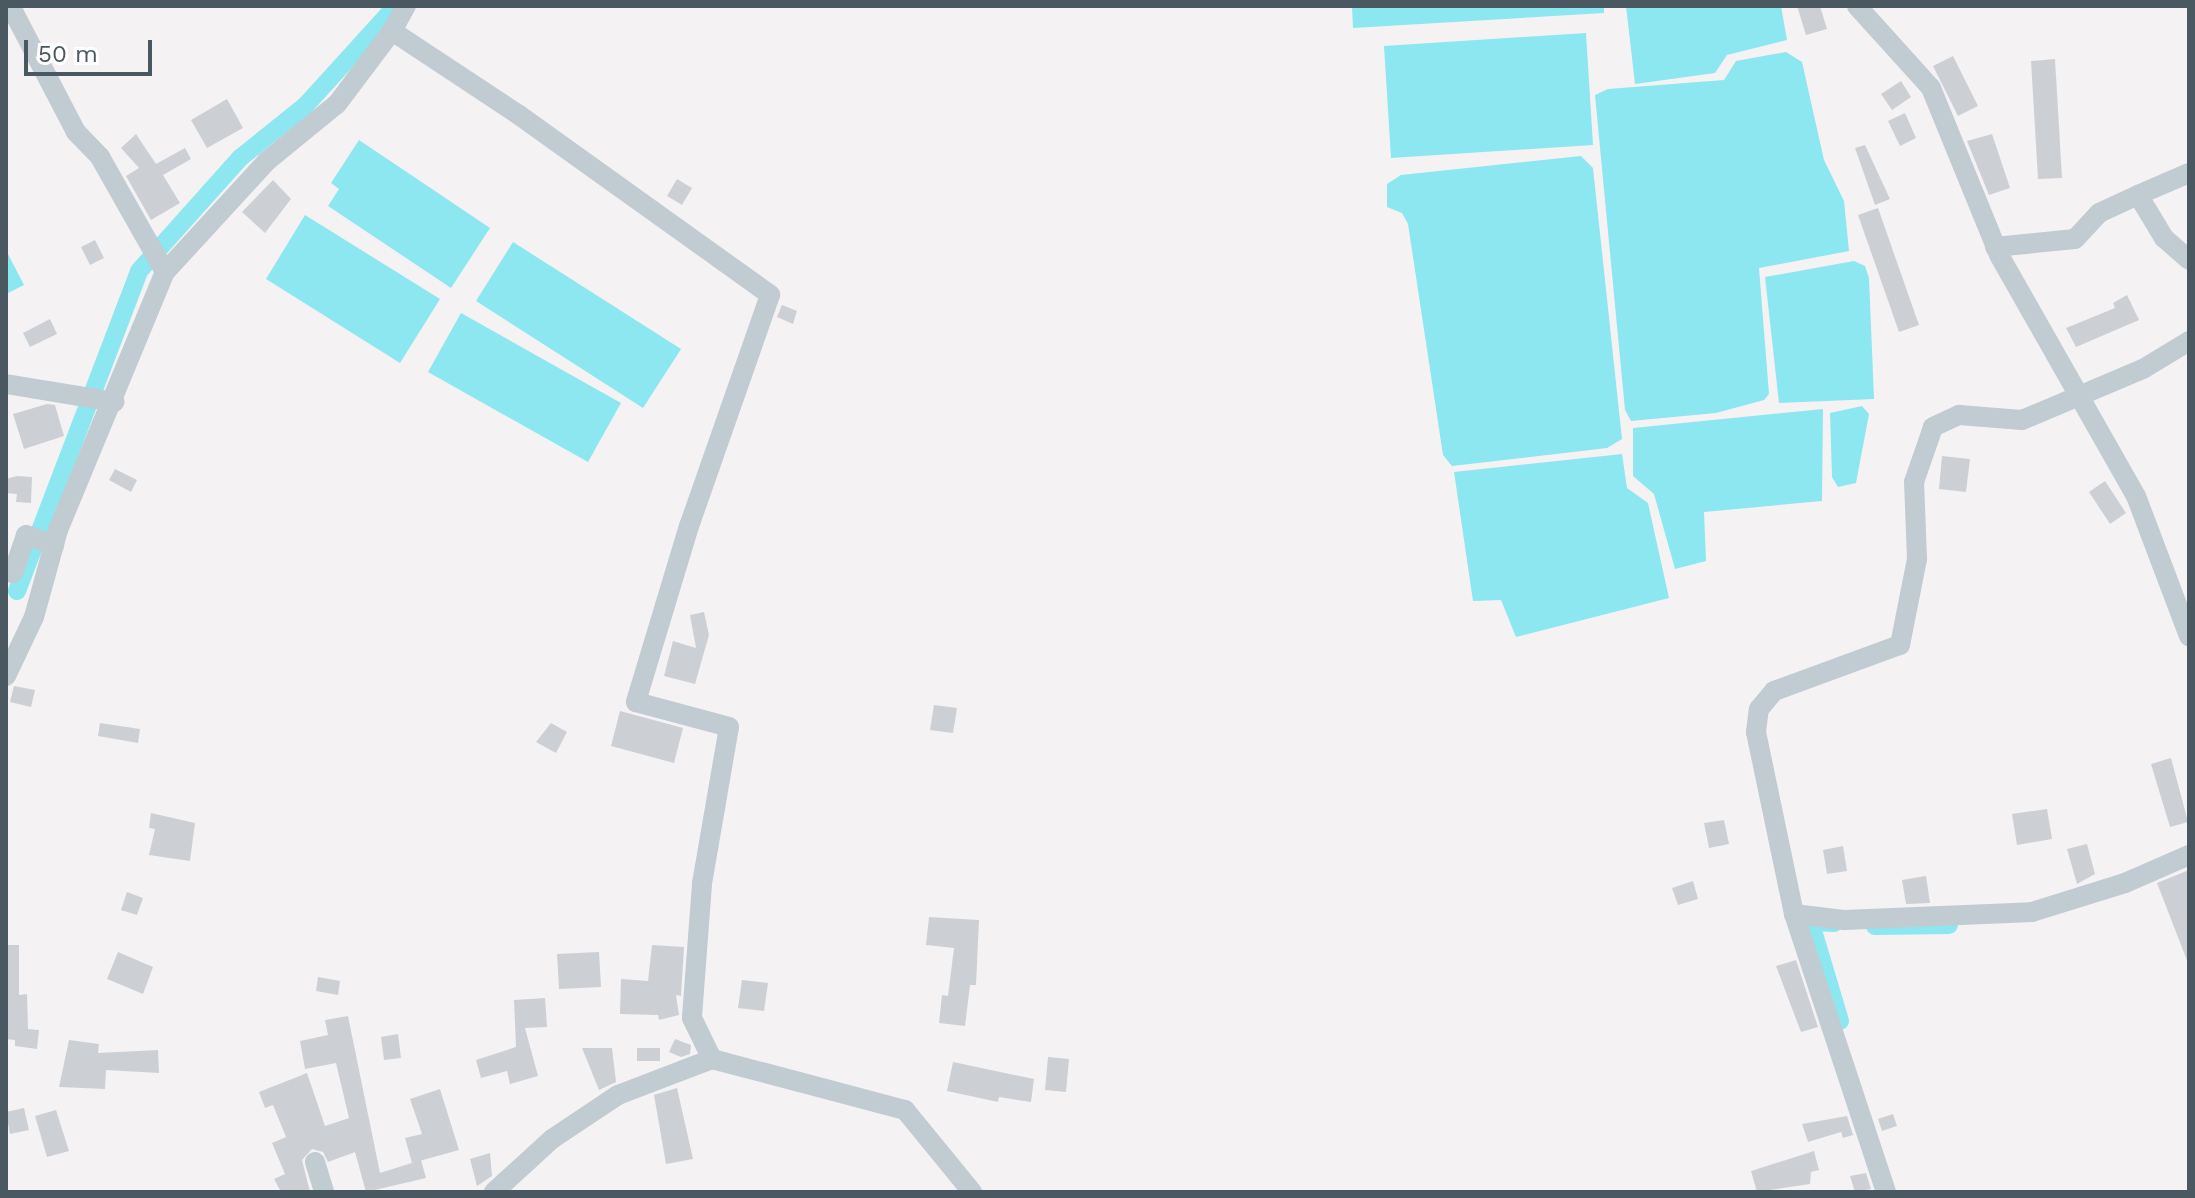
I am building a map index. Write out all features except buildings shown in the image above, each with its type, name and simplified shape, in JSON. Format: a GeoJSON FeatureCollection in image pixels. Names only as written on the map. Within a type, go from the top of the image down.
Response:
{"type":"FeatureCollection","features":[{"type":"Feature","properties":{"kind":"street"},"geometry":{"type":"LineString","coordinates":[[6,676],[34,617],[54,545],[115,402],[165,272],[267,161],[337,104],[392,31],[406,6]]}},
{"type":"Feature","properties":{"kind":"street"},"geometry":{"type":"LineString","coordinates":[[1857,6],[1931,88],[1995,247],[2136,496],[2189,636]]}},
{"type":"Feature","properties":{"kind":"street"},"geometry":{"type":"LineString","coordinates":[[6,14],[13,11],[76,132],[100,157],[165,272]]}},
{"type":"Feature","properties":{"kind":"street"},"geometry":{"type":"LineString","coordinates":[[392,31],[519,115],[770,295],[689,526],[636,702],[729,727],[702,884],[692,1018],[712,1059]]}},
{"type":"Feature","properties":{"kind":"street"},"geometry":{"type":"LineString","coordinates":[[1995,247],[2075,239],[2099,213],[2189,173]]}},
{"type":"Feature","properties":{"kind":"street"},"geometry":{"type":"LineString","coordinates":[[2138,195],[2164,238],[2189,260]]}},
{"type":"Feature","properties":{"kind":"street"},"geometry":{"type":"LineString","coordinates":[[1886,1192],[1794,914],[1756,732],[1759,709],[1774,691],[1900,645],[1917,559],[1914,482],[1933,427],[1959,415],[2022,420],[2143,369],[2189,341]]}},
{"type":"Feature","properties":{"kind":"street"},"geometry":{"type":"LineString","coordinates":[[6,384],[79,399],[115,402]]}},
{"type":"Feature","properties":{"kind":"street"},"geometry":{"type":"LineString","coordinates":[[6,571],[13,573],[26,535],[54,545]]}},
{"type":"Feature","properties":{"kind":"street"},"geometry":{"type":"LineString","coordinates":[[1794,914],[1844,920],[2032,912],[2125,883],[2189,855]]}},
{"type":"Feature","properties":{"kind":"street"},"geometry":{"type":"LineString","coordinates":[[494,1192],[552,1139],[618,1095],[712,1059],[905,1110],[972,1192]]}},
{"type":"Feature","properties":{"kind":"street"},"geometry":{"type":"LineString","coordinates":[[315,1162],[324,1192]]}},
{"type":"Feature","properties":{"kind":"water"},"geometry":{"type":"Polygon","coordinates":[[[1352,6],[1604,6],[1604,13],[1353,28],[1352,6]]]}},
{"type":"Feature","properties":{"kind":"water"},"geometry":{"type":"Polygon","coordinates":[[[1626,6],[1781,6],[1787,40],[1727,55],[1715,73],[1635,84],[1626,6]]]}},
{"type":"Feature","properties":{"kind":"water"},"geometry":{"type":"Polygon","coordinates":[[[1586,33],[1593,145],[1391,158],[1384,46],[1586,33]]]}},
{"type":"Feature","properties":{"kind":"water"},"geometry":{"type":"Polygon","coordinates":[[[1786,52],[1802,62],[1824,160],[1844,201],[1849,251],[1759,268],[1769,394],[1764,400],[1716,413],[1631,421],[1625,410],[1595,95],[1608,89],[1724,80],[1736,61],[1786,52]]]}},
{"type":"Feature","properties":{"kind":"water"},"geometry":{"type":"Polygon","coordinates":[[[359,140],[490,228],[451,288],[328,206],[339,189],[331,183],[359,140]]]}},
{"type":"Feature","properties":{"kind":"water"},"geometry":{"type":"Polygon","coordinates":[[[1581,156],[1593,168],[1622,439],[1607,448],[1452,466],[1443,455],[1408,224],[1402,213],[1387,207],[1387,184],[1401,175],[1581,156]]]}},
{"type":"Feature","properties":{"kind":"water"},"geometry":{"type":"Polygon","coordinates":[[[305,215],[440,299],[400,363],[266,279],[305,215]]]}},
{"type":"Feature","properties":{"kind":"water"},"geometry":{"type":"Polygon","coordinates":[[[513,242],[681,349],[643,408],[476,301],[513,242]]]}},
{"type":"Feature","properties":{"kind":"water"},"geometry":{"type":"Polygon","coordinates":[[[6,255],[24,285],[6,294],[6,255]]]}},
{"type":"Feature","properties":{"kind":"water"},"geometry":{"type":"Polygon","coordinates":[[[1854,261],[1865,266],[1869,278],[1874,399],[1779,403],[1765,277],[1854,261]]]}},
{"type":"Feature","properties":{"kind":"water"},"geometry":{"type":"Polygon","coordinates":[[[461,313],[621,403],[588,462],[428,372],[461,313]]]}},
{"type":"Feature","properties":{"kind":"water"},"geometry":{"type":"Polygon","coordinates":[[[1862,406],[1869,414],[1856,483],[1838,487],[1832,477],[1830,413],[1862,406]]]}},
{"type":"Feature","properties":{"kind":"water"},"geometry":{"type":"Polygon","coordinates":[[[1823,409],[1822,501],[1704,512],[1706,561],[1675,569],[1654,494],[1633,476],[1633,428],[1823,409]]]}},
{"type":"Feature","properties":{"kind":"water"},"geometry":{"type":"Polygon","coordinates":[[[1622,454],[1627,488],[1648,503],[1669,598],[1516,637],[1501,600],[1473,601],[1454,472],[1622,454]]]}},
{"type":"Feature","properties":{"kind":"waterway"},"geometry":{"type":"LineString","coordinates":[[17,591],[139,271],[240,158],[305,106],[396,6]]}},
{"type":"Feature","properties":{"kind":"waterway"},"geometry":{"type":"LineString","coordinates":[[1834,923],[1817,922],[1812,927],[1840,1021]]}},
{"type":"Feature","properties":{"kind":"waterway"},"geometry":{"type":"LineString","coordinates":[[1875,926],[1949,925]]}}]}
